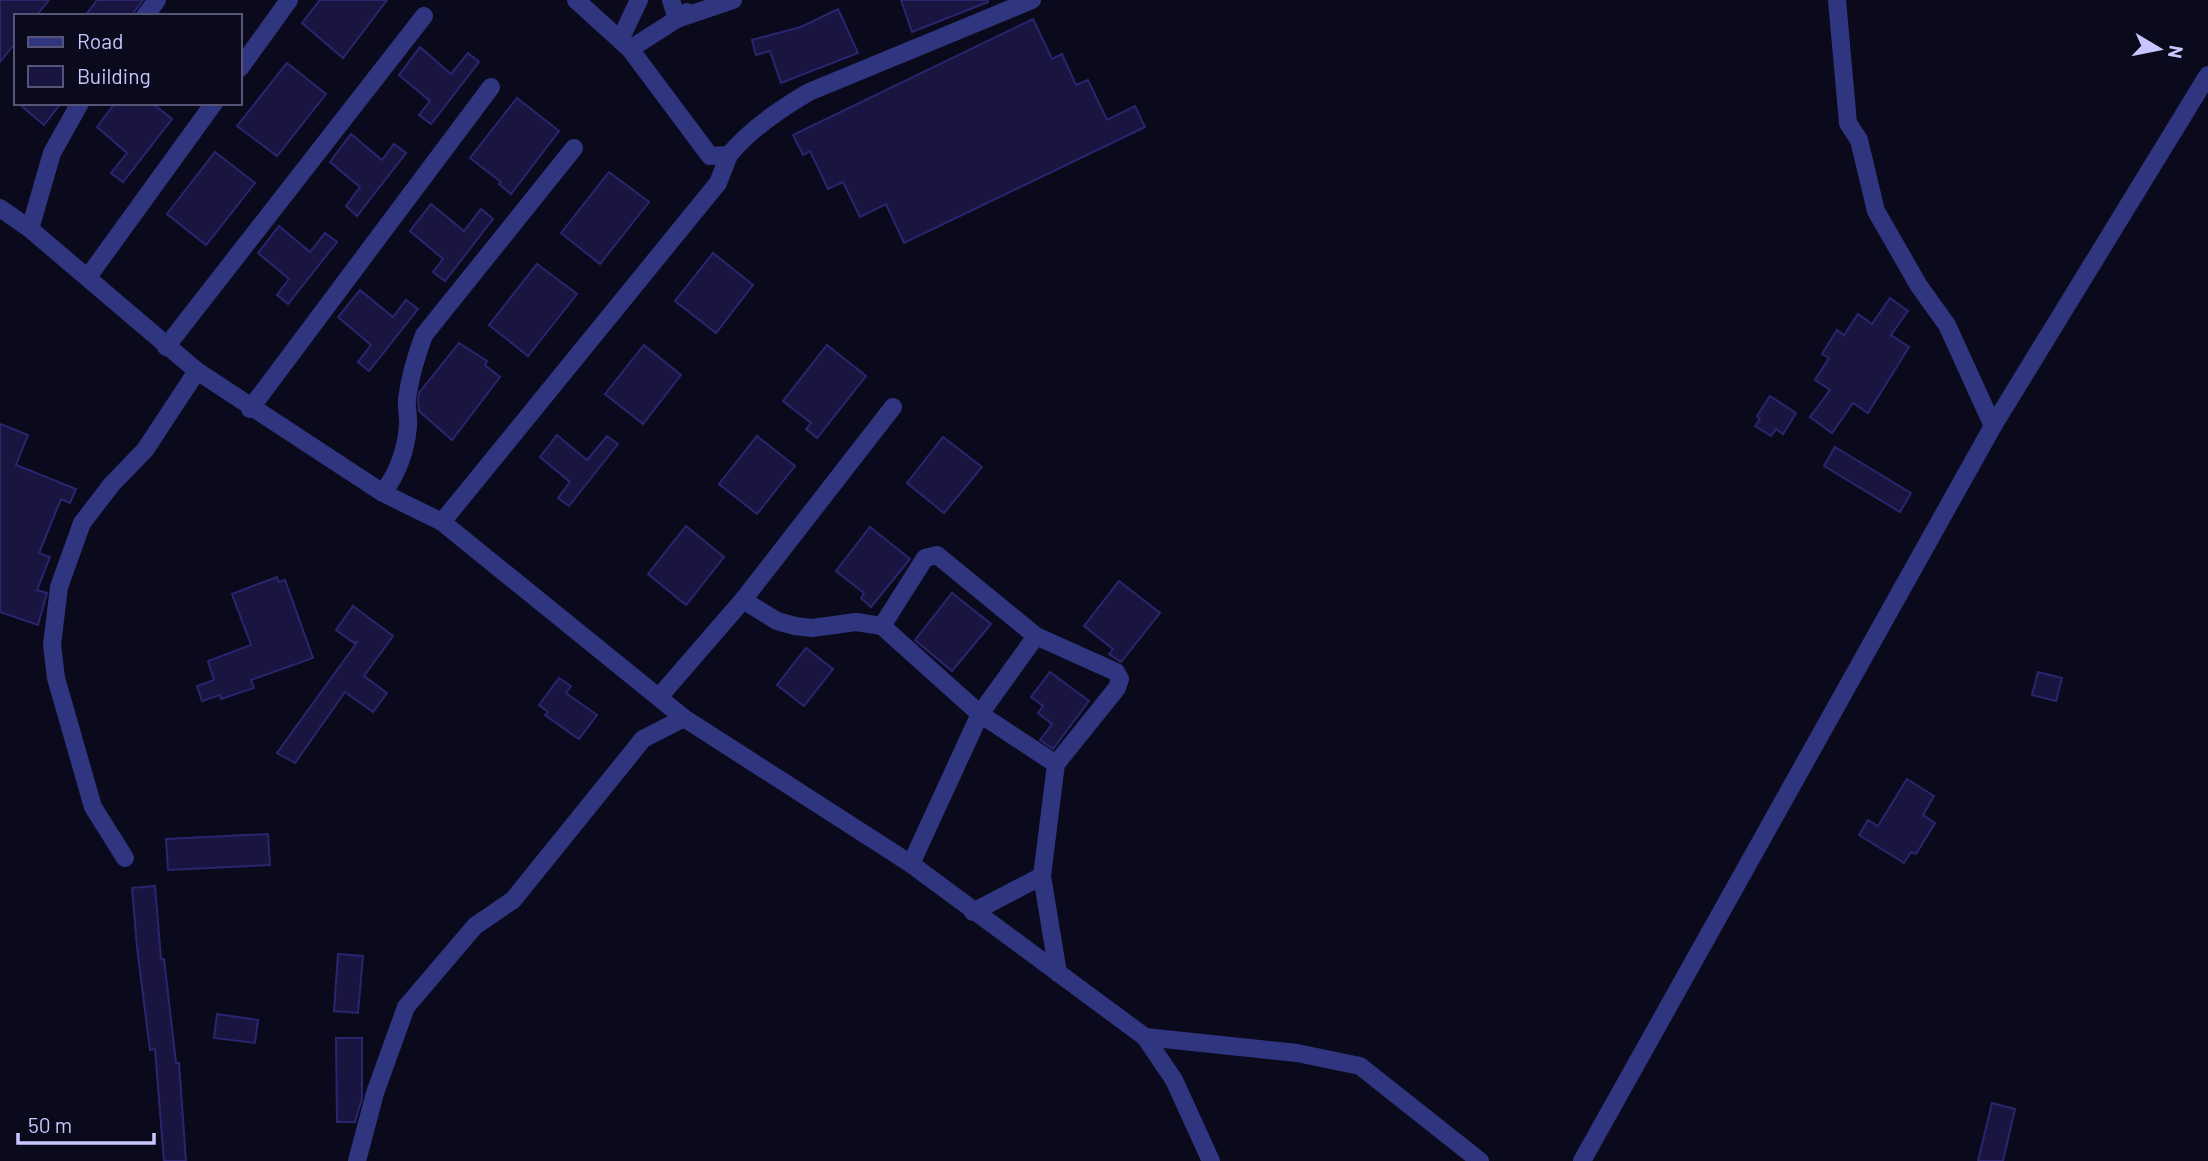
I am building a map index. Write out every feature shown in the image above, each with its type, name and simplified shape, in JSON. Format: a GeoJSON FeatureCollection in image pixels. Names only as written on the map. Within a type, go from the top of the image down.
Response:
{"type":"FeatureCollection","features":[{"type":"Feature","properties":{"kind":"street"},"geometry":{"type":"LineString","coordinates":[[242,65],[289,0]]}},
{"type":"Feature","properties":{"kind":"street"},"geometry":{"type":"LineString","coordinates":[[576,0],[625,45],[710,156],[718,183]]}},
{"type":"Feature","properties":{"kind":"street"},"geometry":{"type":"LineString","coordinates":[[625,45],[639,0]]}},
{"type":"Feature","properties":{"kind":"street"},"geometry":{"type":"LineString","coordinates":[[671,0],[677,19]]}},
{"type":"Feature","properties":{"kind":"street"},"geometry":{"type":"LineString","coordinates":[[625,45],[677,19],[705,0]]}},
{"type":"Feature","properties":{"kind":"street"},"geometry":{"type":"LineString","coordinates":[[677,19],[733,0]]}},
{"type":"Feature","properties":{"kind":"street"},"geometry":{"type":"LineString","coordinates":[[442,522],[718,183],[729,155],[741,139],[780,108],[809,92],[1032,0]]}},
{"type":"Feature","properties":{"kind":"street"},"geometry":{"type":"LineString","coordinates":[[1837,0],[1848,123],[1859,140],[1876,211],[1919,286],[1947,325],[1993,426]]}},
{"type":"Feature","properties":{"kind":"street"},"geometry":{"type":"LineString","coordinates":[[166,346],[425,16]]}},
{"type":"Feature","properties":{"kind":"street"},"geometry":{"type":"LineString","coordinates":[[1583,1161],[1993,426],[2208,75]]}},
{"type":"Feature","properties":{"kind":"street"},"geometry":{"type":"LineString","coordinates":[[250,409],[491,87]]}},
{"type":"Feature","properties":{"kind":"street"},"geometry":{"type":"LineString","coordinates":[[30,229],[52,153],[78,105]]}},
{"type":"Feature","properties":{"kind":"street"},"geometry":{"type":"LineString","coordinates":[[88,277],[213,105]]}},
{"type":"Feature","properties":{"kind":"street"},"geometry":{"type":"LineString","coordinates":[[383,493],[394,477],[402,454],[408,426],[407,402],[413,365],[424,335],[574,148]]}},
{"type":"Feature","properties":{"kind":"street"},"geometry":{"type":"LineString","coordinates":[[710,156],[729,155]]}},
{"type":"Feature","properties":{"kind":"street"},"geometry":{"type":"LineString","coordinates":[[0,208],[30,229],[197,371],[250,409],[383,493],[442,522],[684,718],[911,864],[972,912],[1145,1037],[1174,1080],[1211,1161]]}},
{"type":"Feature","properties":{"kind":"street"},"geometry":{"type":"LineString","coordinates":[[125,858],[93,807],[56,678],[52,645],[59,587],[82,523],[112,484],[145,450],[197,371]]}},
{"type":"Feature","properties":{"kind":"street"},"geometry":{"type":"LineString","coordinates":[[659,697],[743,600],[894,407]]}},
{"type":"Feature","properties":{"kind":"street"},"geometry":{"type":"LineString","coordinates":[[882,626],[925,558],[937,555],[1036,636],[1116,672],[1120,679],[1116,688],[1056,764],[1042,876],[1058,973]]}},
{"type":"Feature","properties":{"kind":"street"},"geometry":{"type":"LineString","coordinates":[[743,600],[777,621],[795,626],[812,628],[856,622],[882,626],[980,714],[1056,764]]}},
{"type":"Feature","properties":{"kind":"street"},"geometry":{"type":"LineString","coordinates":[[911,864],[980,714],[1036,636]]}},
{"type":"Feature","properties":{"kind":"street"},"geometry":{"type":"LineString","coordinates":[[357,1161],[375,1093],[407,1007],[475,926],[513,900],[643,739],[684,718]]}},
{"type":"Feature","properties":{"kind":"street"},"geometry":{"type":"LineString","coordinates":[[972,912],[1042,876]]}},
{"type":"Feature","properties":{"kind":"street"},"geometry":{"type":"LineString","coordinates":[[1145,1037],[1297,1053],[1360,1066],[1480,1161]]}},
{"type":"Feature","properties":{"kind":"building"},"geometry":{"type":"Polygon","coordinates":[[[0,0],[49,0],[38,14],[14,14],[14,44],[0,62],[0,0]]]}},
{"type":"Feature","properties":{"kind":"building"},"geometry":{"type":"Polygon","coordinates":[[[97,0],[143,0],[132,14],[86,14],[97,0]]]}},
{"type":"Feature","properties":{"kind":"building"},"geometry":{"type":"Polygon","coordinates":[[[320,0],[387,0],[343,58],[302,23],[320,0]]]}},
{"type":"Feature","properties":{"kind":"building"},"geometry":{"type":"Polygon","coordinates":[[[901,0],[988,0],[988,2],[912,32],[901,0]]]}},
{"type":"Feature","properties":{"kind":"building"},"geometry":{"type":"Polygon","coordinates":[[[838,9],[858,53],[781,83],[770,51],[756,55],[752,40],[801,27],[838,9]]]}},
{"type":"Feature","properties":{"kind":"building"},"geometry":{"type":"Polygon","coordinates":[[[1033,19],[1052,59],[1062,54],[1076,85],[1088,80],[1107,120],[1135,106],[1145,127],[904,243],[886,204],[860,217],[843,182],[828,189],[810,151],[803,155],[793,135],[1033,19]]]}},
{"type":"Feature","properties":{"kind":"building"},"geometry":{"type":"Polygon","coordinates":[[[420,47],[451,74],[468,53],[479,62],[431,124],[419,115],[430,101],[399,75],[420,47]]]}},
{"type":"Feature","properties":{"kind":"building"},"geometry":{"type":"Polygon","coordinates":[[[287,63],[326,94],[277,156],[237,126],[287,63]]]}},
{"type":"Feature","properties":{"kind":"building"},"geometry":{"type":"Polygon","coordinates":[[[517,98],[559,131],[511,194],[499,184],[501,182],[470,158],[517,98]]]}},
{"type":"Feature","properties":{"kind":"building"},"geometry":{"type":"Polygon","coordinates":[[[20,105],[59,105],[44,125],[20,105]]]}},
{"type":"Feature","properties":{"kind":"building"},"geometry":{"type":"Polygon","coordinates":[[[114,105],[154,105],[172,119],[123,182],[111,173],[127,153],[97,127],[114,105]]]}},
{"type":"Feature","properties":{"kind":"building"},"geometry":{"type":"Polygon","coordinates":[[[351,134],[382,160],[394,144],[406,153],[357,216],[346,206],[360,187],[330,162],[351,134]]]}},
{"type":"Feature","properties":{"kind":"building"},"geometry":{"type":"Polygon","coordinates":[[[215,152],[255,183],[206,245],[167,214],[215,152]]]}},
{"type":"Feature","properties":{"kind":"building"},"geometry":{"type":"Polygon","coordinates":[[[609,172],[649,202],[600,264],[561,233],[609,172]]]}},
{"type":"Feature","properties":{"kind":"building"},"geometry":{"type":"Polygon","coordinates":[[[431,204],[464,231],[481,209],[493,219],[445,281],[433,272],[443,259],[410,231],[431,204]]]}},
{"type":"Feature","properties":{"kind":"building"},"geometry":{"type":"Polygon","coordinates":[[[279,226],[310,252],[325,233],[337,242],[288,304],[277,295],[289,279],[258,253],[279,226]]]}},
{"type":"Feature","properties":{"kind":"building"},"geometry":{"type":"Polygon","coordinates":[[[713,253],[753,285],[716,333],[675,301],[713,253]]]}},
{"type":"Feature","properties":{"kind":"building"},"geometry":{"type":"Polygon","coordinates":[[[537,264],[577,294],[528,356],[489,325],[537,264]]]}},
{"type":"Feature","properties":{"kind":"building"},"geometry":{"type":"Polygon","coordinates":[[[360,290],[393,317],[406,300],[418,309],[369,371],[358,362],[371,345],[338,317],[360,290]]]}},
{"type":"Feature","properties":{"kind":"building"},"geometry":{"type":"Polygon","coordinates":[[[1890,298],[1908,311],[1891,335],[1909,347],[1868,413],[1853,403],[1832,433],[1810,417],[1830,390],[1815,380],[1829,358],[1822,354],[1837,330],[1844,335],[1858,314],[1872,324],[1890,298]]]}},
{"type":"Feature","properties":{"kind":"building"},"geometry":{"type":"Polygon","coordinates":[[[459,343],[487,361],[485,365],[500,377],[452,440],[419,411],[418,400],[419,393],[459,343]]]}},
{"type":"Feature","properties":{"kind":"building"},"geometry":{"type":"Polygon","coordinates":[[[644,345],[681,375],[643,424],[605,394],[644,345]]]}},
{"type":"Feature","properties":{"kind":"building"},"geometry":{"type":"Polygon","coordinates":[[[827,345],[866,376],[817,438],[806,429],[811,423],[783,401],[827,345]]]}},
{"type":"Feature","properties":{"kind":"building"},"geometry":{"type":"Polygon","coordinates":[[[1770,396],[1796,413],[1783,434],[1776,429],[1771,436],[1755,426],[1760,419],[1757,416],[1770,396]]]}},
{"type":"Feature","properties":{"kind":"building"},"geometry":{"type":"Polygon","coordinates":[[[0,424],[28,435],[16,465],[76,489],[70,503],[61,499],[39,553],[50,557],[37,590],[47,593],[38,625],[0,612],[0,424]]]}},
{"type":"Feature","properties":{"kind":"building"},"geometry":{"type":"Polygon","coordinates":[[[557,435],[587,460],[607,436],[618,444],[569,506],[558,498],[570,482],[540,457],[557,435]]]}},
{"type":"Feature","properties":{"kind":"building"},"geometry":{"type":"Polygon","coordinates":[[[757,436],[795,466],[757,514],[719,484],[757,436]]]}},
{"type":"Feature","properties":{"kind":"building"},"geometry":{"type":"Polygon","coordinates":[[[943,437],[982,467],[944,513],[907,483],[943,437]]]}},
{"type":"Feature","properties":{"kind":"building"},"geometry":{"type":"Polygon","coordinates":[[[1835,447],[1911,493],[1900,512],[1824,466],[1835,447]]]}},
{"type":"Feature","properties":{"kind":"building"},"geometry":{"type":"Polygon","coordinates":[[[686,526],[724,557],[686,605],[648,574],[686,526]]]}},
{"type":"Feature","properties":{"kind":"building"},"geometry":{"type":"Polygon","coordinates":[[[870,527],[910,559],[871,607],[861,598],[864,593],[836,571],[870,527]]]}},
{"type":"Feature","properties":{"kind":"building"},"geometry":{"type":"Polygon","coordinates":[[[277,577],[279,582],[285,580],[313,658],[251,680],[254,688],[221,699],[220,695],[202,701],[197,686],[214,680],[208,661],[251,645],[232,594],[277,577]]]}},
{"type":"Feature","properties":{"kind":"building"},"geometry":{"type":"Polygon","coordinates":[[[1119,581],[1160,613],[1121,662],[1109,654],[1113,649],[1084,626],[1119,581]]]}},
{"type":"Feature","properties":{"kind":"building"},"geometry":{"type":"Polygon","coordinates":[[[952,593],[991,624],[952,671],[915,640],[952,593]]]}},
{"type":"Feature","properties":{"kind":"building"},"geometry":{"type":"Polygon","coordinates":[[[353,606],[393,636],[364,676],[387,693],[373,712],[345,692],[295,763],[277,753],[358,641],[354,643],[336,630],[353,606]]]}},
{"type":"Feature","properties":{"kind":"building"},"geometry":{"type":"Polygon","coordinates":[[[806,648],[833,669],[804,706],[777,685],[806,648]]]}},
{"type":"Feature","properties":{"kind":"building"},"geometry":{"type":"Polygon","coordinates":[[[1050,672],[1089,701],[1053,749],[1040,740],[1052,724],[1038,713],[1043,706],[1031,697],[1050,672]]]}},
{"type":"Feature","properties":{"kind":"building"},"geometry":{"type":"Polygon","coordinates":[[[2038,672],[2062,678],[2056,701],[2032,695],[2038,672]]]}},
{"type":"Feature","properties":{"kind":"building"},"geometry":{"type":"Polygon","coordinates":[[[559,678],[571,686],[566,693],[597,715],[579,739],[545,715],[548,712],[539,705],[559,678]]]}},
{"type":"Feature","properties":{"kind":"building"},"geometry":{"type":"Polygon","coordinates":[[[1907,779],[1934,796],[1923,815],[1935,823],[1916,854],[1911,852],[1904,863],[1859,835],[1868,820],[1878,826],[1907,779]]]}},
{"type":"Feature","properties":{"kind":"building"},"geometry":{"type":"Polygon","coordinates":[[[268,834],[270,865],[168,870],[166,839],[268,834]]]}},
{"type":"Feature","properties":{"kind":"building"},"geometry":{"type":"Polygon","coordinates":[[[155,886],[161,959],[164,959],[176,1063],[179,1063],[186,1161],[164,1161],[155,1049],[150,1050],[137,947],[132,888],[155,886]]]}},
{"type":"Feature","properties":{"kind":"building"},"geometry":{"type":"Polygon","coordinates":[[[338,954],[363,956],[358,1013],[334,1011],[338,954]]]}},
{"type":"Feature","properties":{"kind":"building"},"geometry":{"type":"Polygon","coordinates":[[[217,1014],[258,1020],[255,1043],[214,1038],[217,1014]]]}},
{"type":"Feature","properties":{"kind":"building"},"geometry":{"type":"Polygon","coordinates":[[[336,1038],[362,1038],[362,1098],[355,1122],[337,1122],[336,1038]]]}},
{"type":"Feature","properties":{"kind":"building"},"geometry":{"type":"Polygon","coordinates":[[[1992,1103],[2015,1109],[2003,1161],[1978,1161],[1992,1103]]]}}]}
